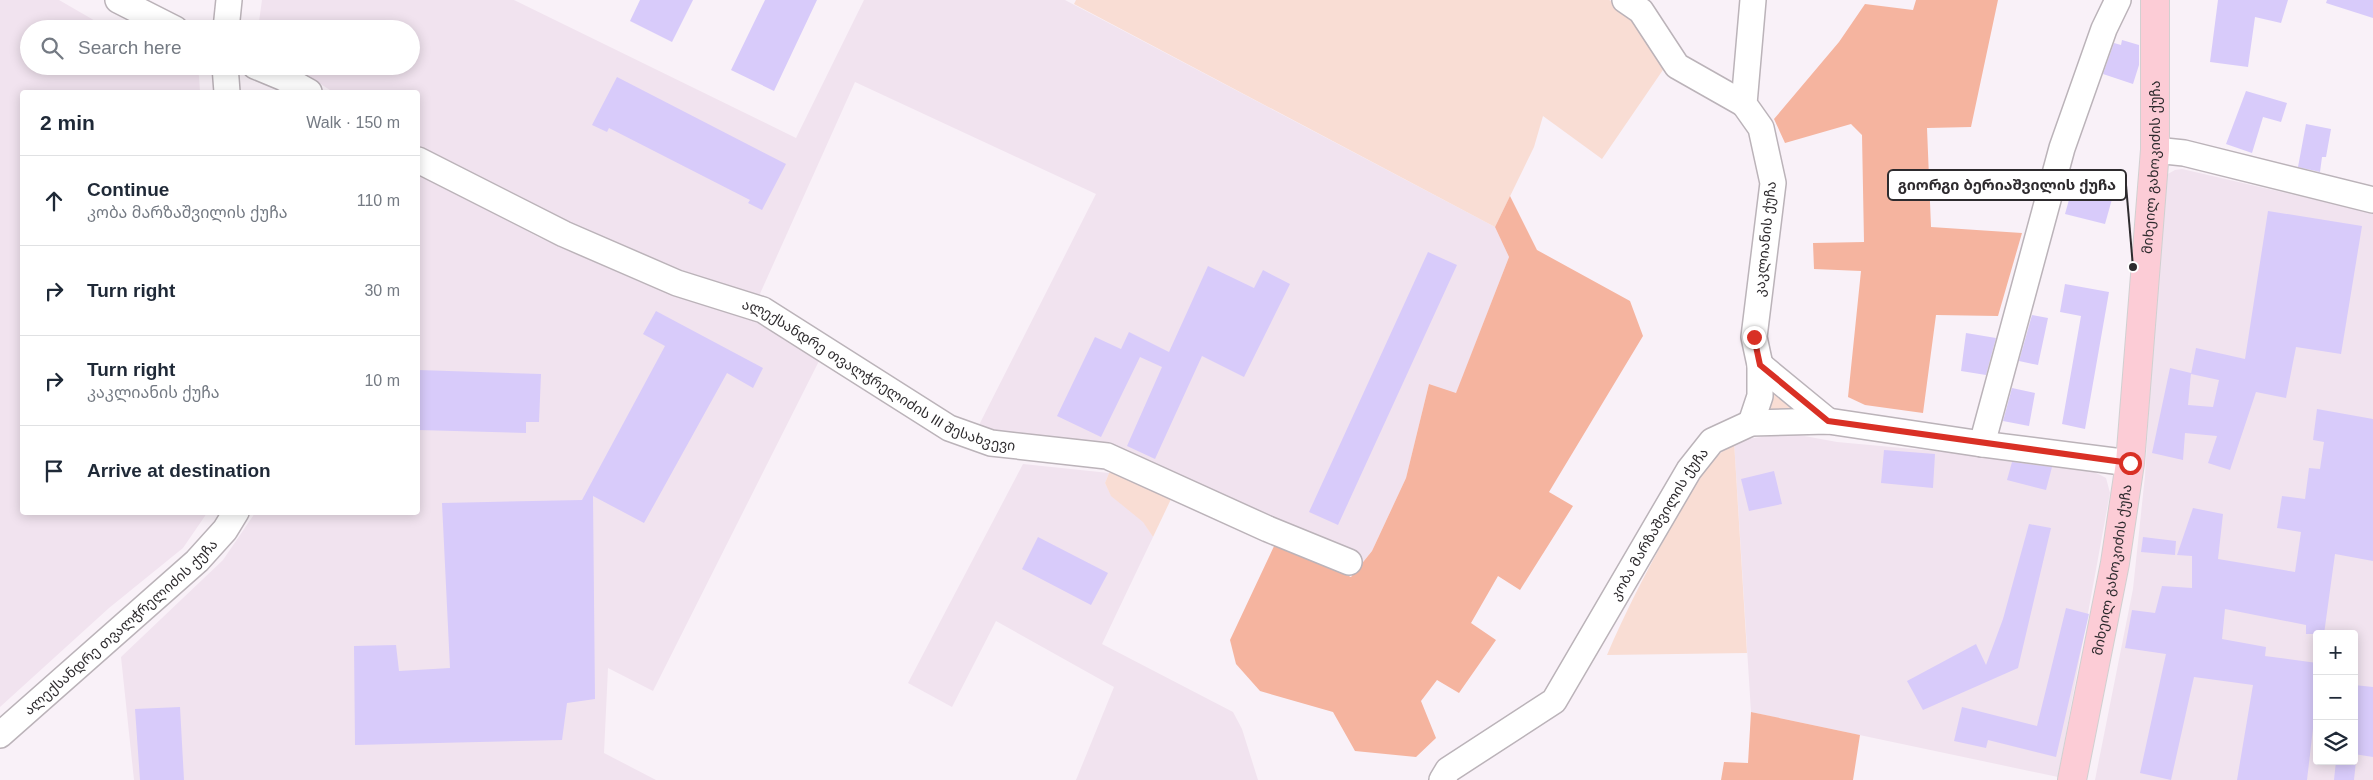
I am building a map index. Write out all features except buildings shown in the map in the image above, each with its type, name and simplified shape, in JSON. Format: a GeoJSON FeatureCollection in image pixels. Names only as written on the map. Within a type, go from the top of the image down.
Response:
{"type":"FeatureCollection","features":[{"type":"Feature","properties":{"kind":"main road","name":"მიხეილ გახოკიძის ქუჩა"},"geometry":{"type":"LineString","coordinates":[[2072,780],[2115,563],[2130,463],[2155,150],[2156,0]]}},
{"type":"Feature","properties":{"kind":"street"},"geometry":{"type":"LineString","coordinates":[[118,0],[157,20]]}},
{"type":"Feature","properties":{"kind":"street"},"geometry":{"type":"LineString","coordinates":[[227,20],[229,0]]}},
{"type":"Feature","properties":{"kind":"street"},"geometry":{"type":"LineString","coordinates":[[1625,0],[1641,11],[1677,66],[1744,104],[1754,0]]}},
{"type":"Feature","properties":{"kind":"street"},"geometry":{"type":"LineString","coordinates":[[1982,444],[2062,148],[2104,29],[2118,0]]}},
{"type":"Feature","properties":{"kind":"street"},"geometry":{"type":"LineString","coordinates":[[226,75],[227,90]]}},
{"type":"Feature","properties":{"kind":"street"},"geometry":{"type":"LineString","coordinates":[[277,75],[305,90]]}},
{"type":"Feature","properties":{"kind":"street","name":"კაკლიანის ქუჩა"},"geometry":{"type":"LineString","coordinates":[[1744,104],[1761,128],[1773,184],[1754,337],[1760,365],[1760,396],[1751,423]]}},
{"type":"Feature","properties":{"kind":"street"},"geometry":{"type":"LineString","coordinates":[[2155,150],[2184,153],[2373,200]]}},
{"type":"Feature","properties":{"kind":"street","name":"ალექსანდრე თვალჭრელიძის III შესახვევი"},"geometry":{"type":"LineString","coordinates":[[420,161],[573,238],[677,283],[763,310],[949,428],[991,443],[1107,456],[1268,529],[1349,562]]}},
{"type":"Feature","properties":{"kind":"street"},"geometry":{"type":"LineString","coordinates":[[1760,365],[1828,421]]}},
{"type":"Feature","properties":{"kind":"street","name":"კობა მარზაშვილის ქუჩა"},"geometry":{"type":"LineString","coordinates":[[1442,780],[1448,770],[1554,701],[1689,470],[1712,441],[1751,423],[1828,421],[1982,444],[2130,463]]}},
{"type":"Feature","properties":{"kind":"street","name":"ალექსანდრე თვალჭრელიძის ქუჩა"},"geometry":{"type":"LineString","coordinates":[[0,735],[197,561],[225,530],[234,515]]}},
{"type":"Feature","properties":{"kind":"shaded area"},"geometry":{"type":"Polygon","coordinates":[[[0,0],[59,0],[94,20],[20,20],[20,75],[199,75],[200,90],[20,90],[20,515],[206,515],[183,548],[109,608],[0,707],[0,0]]]}},
{"type":"Feature","properties":{"kind":"shaded area"},"geometry":{"type":"Polygon","coordinates":[[[262,0],[514,0],[796,138],[864,0],[1065,0],[1495,227],[1509,257],[1456,394],[1429,384],[1406,478],[1372,551],[1363,562],[1126,455],[1019,438],[978,427],[1096,194],[855,82],[759,296],[733,290],[604,240],[420,147],[420,90],[330,90],[307,75],[420,75],[420,20],[259,20],[262,0]]]}},
{"type":"Feature","properties":{"kind":"shaded area"},"geometry":{"type":"Polygon","coordinates":[[[1076,0],[1609,0],[1614,2],[1648,38],[1667,64],[1602,159],[1543,116],[1534,147],[1495,227],[1074,4],[1076,0]]]}},
{"type":"Feature","properties":{"kind":"shaded area"},"geometry":{"type":"Polygon","coordinates":[[[1916,0],[1998,0],[1971,127],[1927,128],[1931,227],[2022,233],[1998,316],[1936,315],[1923,413],[1865,405],[1848,397],[1861,271],[1814,269],[1813,243],[1864,242],[1862,135],[1851,124],[1785,143],[1774,119],[1839,42],[1865,4],[1913,10],[1916,0]]]}},
{"type":"Feature","properties":{"kind":"shaded area"},"geometry":{"type":"Polygon","coordinates":[[[2182,169],[2373,213],[2373,780],[2095,780],[2133,589],[2145,476],[2162,186],[2166,175],[2175,170],[2182,169]]]}},
{"type":"Feature","properties":{"kind":"shaded area"},"geometry":{"type":"Polygon","coordinates":[[[420,173],[540,238],[640,282],[764,325],[819,361],[653,691],[608,668],[604,753],[656,780],[134,780],[121,657],[223,560],[254,515],[420,515],[420,173]]]}},
{"type":"Feature","properties":{"kind":"shaded area"},"geometry":{"type":"Polygon","coordinates":[[[1510,196],[1537,250],[1630,301],[1643,336],[1549,492],[1573,506],[1520,590],[1498,576],[1471,623],[1496,640],[1459,693],[1437,680],[1421,701],[1436,738],[1416,757],[1355,751],[1333,712],[1260,691],[1236,664],[1230,640],[1275,544],[1351,577],[1372,551],[1406,478],[1429,384],[1456,393],[1509,257],[1495,227],[1510,196]]]}},
{"type":"Feature","properties":{"kind":"shaded area"},"geometry":{"type":"Polygon","coordinates":[[[1773,386],[1807,413],[1762,414],[1773,386]]]}},
{"type":"Feature","properties":{"kind":"shaded area"},"geometry":{"type":"Polygon","coordinates":[[[1788,433],[1837,442],[2079,464],[2106,478],[2110,493],[2058,777],[1751,712],[1734,441],[1788,433]]]}},
{"type":"Feature","properties":{"kind":"shaded area"},"geometry":{"type":"Polygon","coordinates":[[[1734,441],[1747,653],[1607,655],[1649,567],[1694,485],[1722,451],[1734,441]]]}},
{"type":"Feature","properties":{"kind":"shaded area"},"geometry":{"type":"Polygon","coordinates":[[[1023,464],[1109,473],[1105,483],[1111,495],[1143,521],[1153,537],[1102,644],[1233,712],[1242,729],[1258,780],[1076,780],[1114,687],[996,621],[952,707],[908,683],[1023,464]]]}},
{"type":"Feature","properties":{"kind":"shaded area"},"geometry":{"type":"Polygon","coordinates":[[[1109,473],[1123,473],[1172,497],[1153,537],[1143,522],[1111,496],[1105,483],[1109,473]]]}},
{"type":"Feature","properties":{"kind":"shaded area"},"geometry":{"type":"Polygon","coordinates":[[[1751,712],[1860,735],[1853,780],[1721,780],[1724,762],[1748,763],[1751,712]]]}},
{"type":"Feature","properties":{"kind":"place","name":"გიორგი ბერიაშვილის ქუჩა"},"geometry":{"type":"Point","coordinates":[2133,267]}},
{"type":"Feature","properties":{"kind":"route"},"geometry":{"type":"LineString","coordinates":[[1754,337],[1760,365],[1828,421],[1982,444],[2130,463]]}}]}
